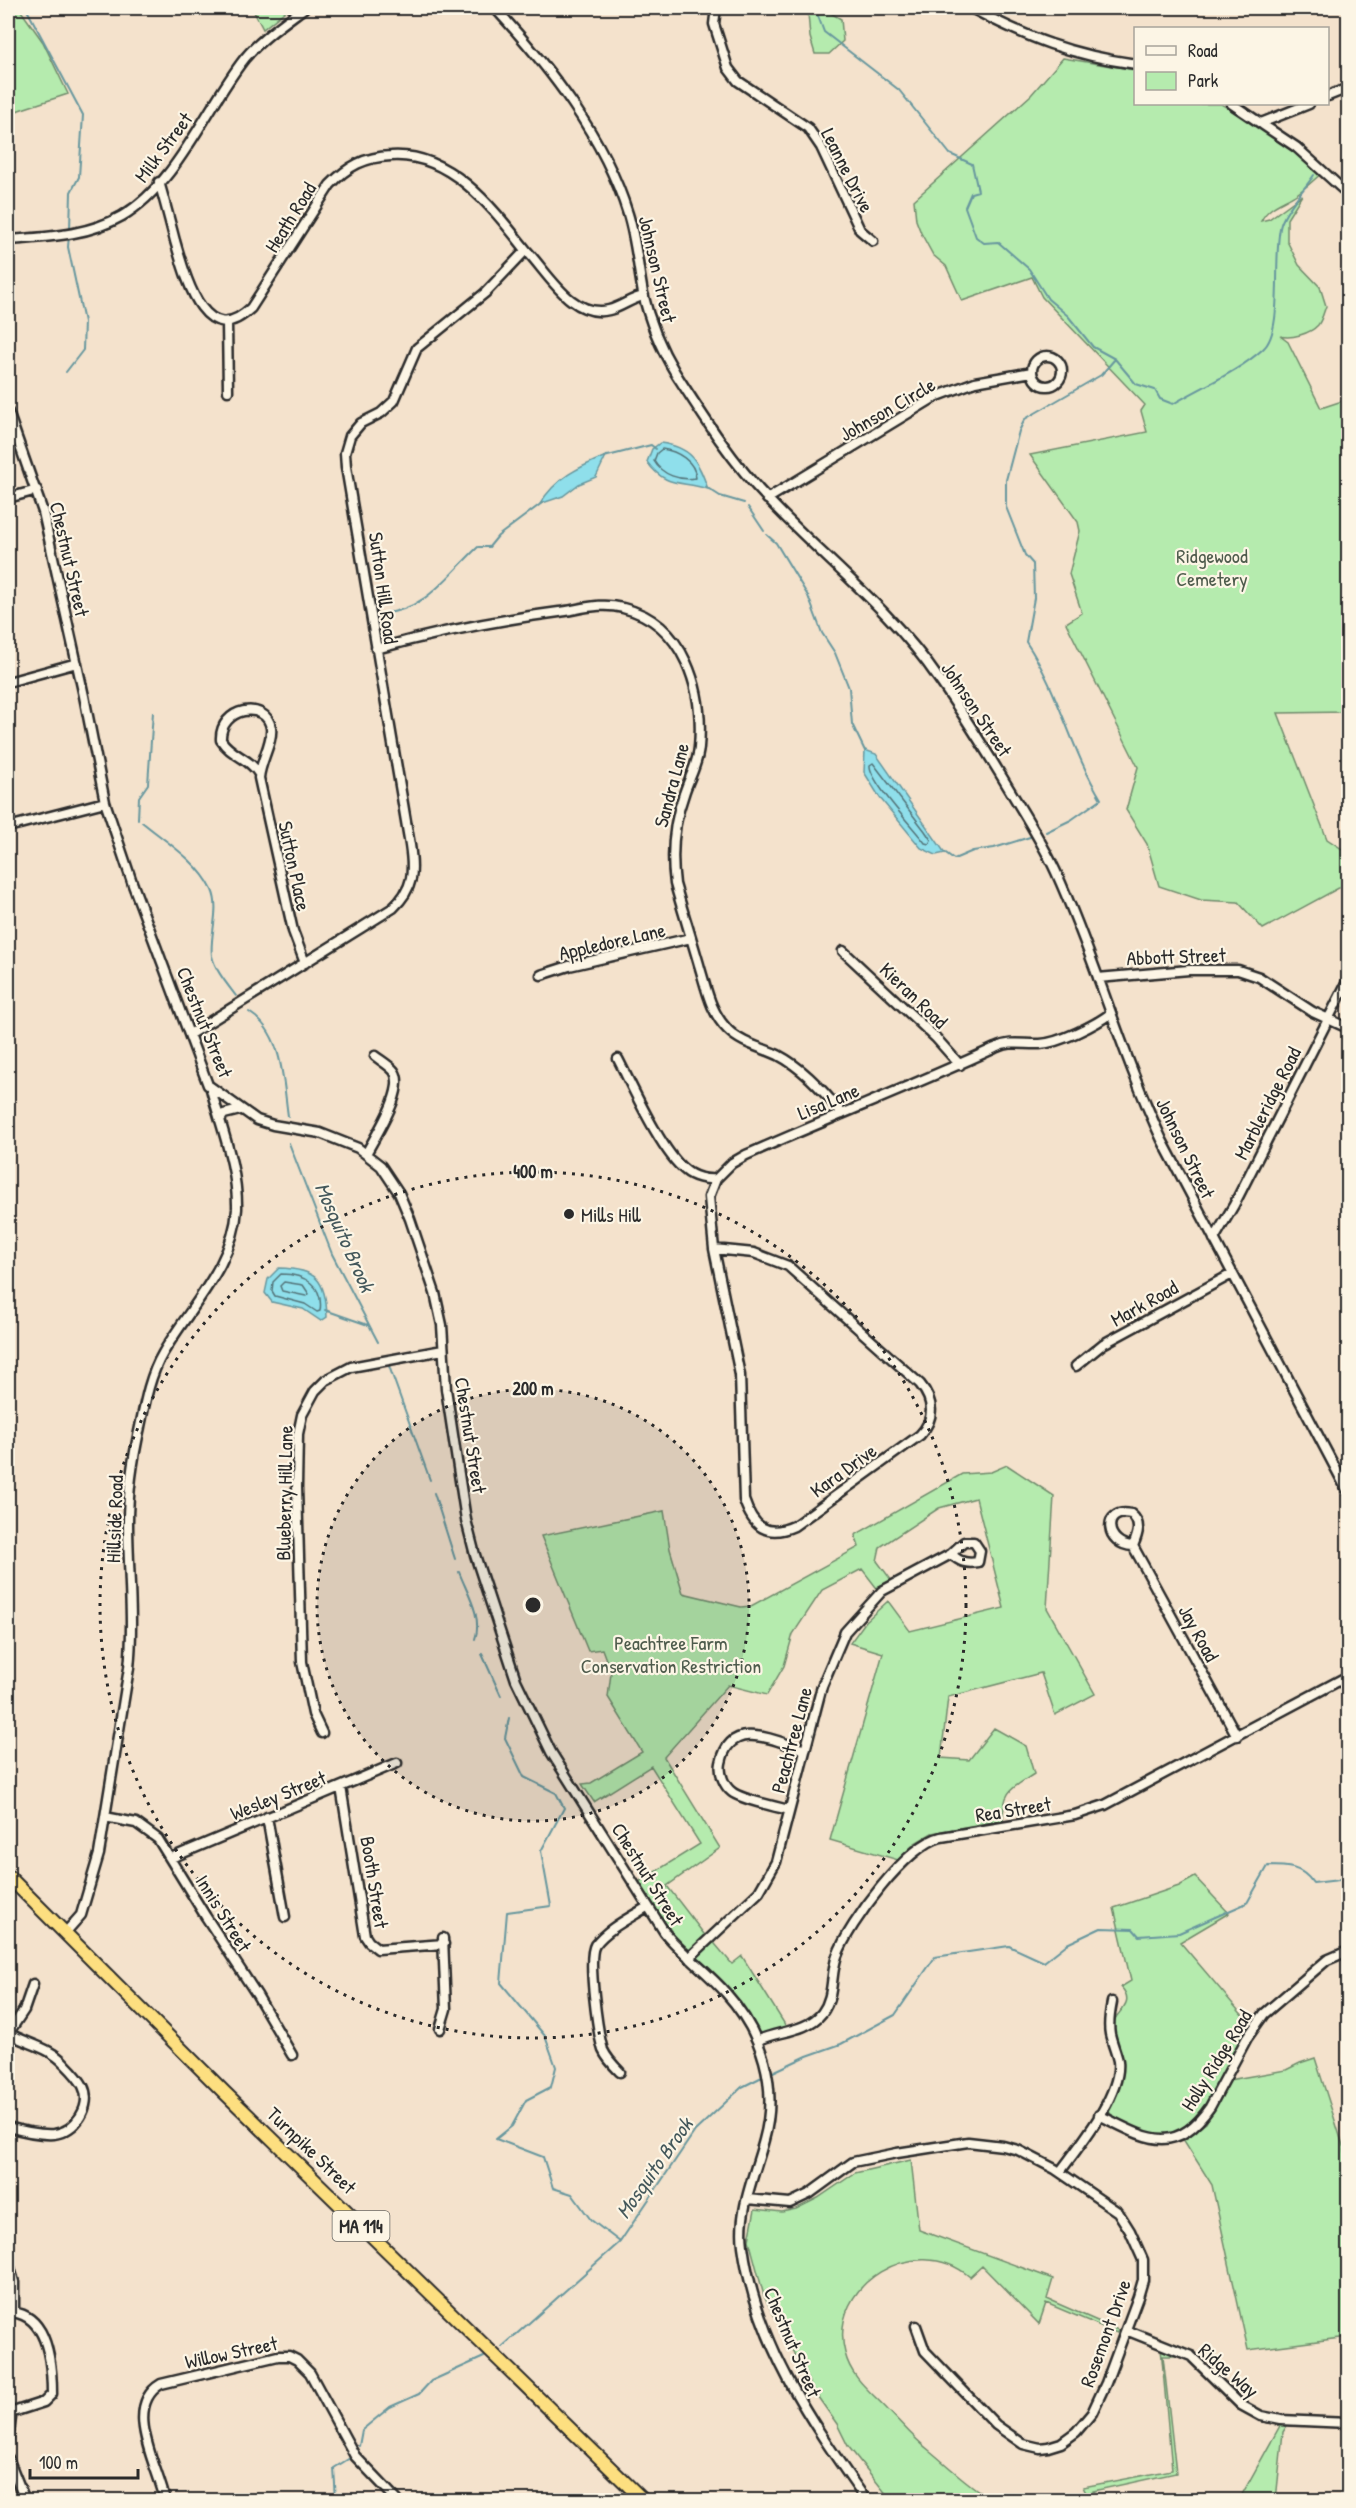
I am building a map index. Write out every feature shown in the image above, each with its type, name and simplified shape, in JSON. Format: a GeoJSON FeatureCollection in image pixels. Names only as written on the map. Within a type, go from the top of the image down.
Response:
{"type":"FeatureCollection","features":[{"type":"Feature","properties":{"kind":"highway","name":"Turnpike Street"},"geometry":{"type":"LineString","coordinates":[[8,1876],[224,2092],[643,2500]]}},
{"type":"Feature","properties":{"kind":"street","name":"Milk Street"},"geometry":{"type":"LineString","coordinates":[[8,240],[70,234],[123,215],[147,196],[159,182],[247,57],[304,8]]}},
{"type":"Feature","properties":{"kind":"street","name":"Johnson Street"},"geometry":{"type":"LineString","coordinates":[[495,8],[554,79],[586,124],[607,162],[629,216],[644,296],[658,338],[674,370],[715,431],[767,499],[861,589],[914,646],[938,677],[987,752],[1046,849],[1069,901],[1154,1122],[1348,1492]]}},
{"type":"Feature","properties":{"kind":"street","name":"Leanne Drive"},"geometry":{"type":"LineString","coordinates":[[716,8],[714,24],[728,68],[738,81],[808,128],[821,147],[860,230],[873,241]]}},
{"type":"Feature","properties":{"kind":"street"},"geometry":{"type":"LineString","coordinates":[[971,8],[1048,45],[1091,58],[1134,64]]}},
{"type":"Feature","properties":{"kind":"street"},"geometry":{"type":"LineString","coordinates":[[1329,96],[1348,88]]}},
{"type":"Feature","properties":{"kind":"street"},"geometry":{"type":"LineString","coordinates":[[1234,105],[1296,147],[1348,194]]}},
{"type":"Feature","properties":{"kind":"street"},"geometry":{"type":"LineString","coordinates":[[1261,123],[1306,105]]}},
{"type":"Feature","properties":{"kind":"street","name":"Heath Road"},"geometry":{"type":"LineString","coordinates":[[226,322],[237,320],[251,308],[330,185],[343,171],[366,159],[410,156],[424,158],[453,173],[488,205],[526,249]]}},
{"type":"Feature","properties":{"kind":"street"},"geometry":{"type":"LineString","coordinates":[[159,182],[190,290],[204,312],[226,322],[228,392]]}},
{"type":"Feature","properties":{"kind":"street"},"geometry":{"type":"LineString","coordinates":[[526,249],[570,300],[581,308],[596,312],[611,310],[631,298],[644,296]]}},
{"type":"Feature","properties":{"kind":"street","name":"Sutton Hill Road"},"geometry":{"type":"LineString","coordinates":[[190,1034],[393,908],[402,899],[410,885],[411,845],[376,649],[363,555],[346,467],[346,445],[354,429],[381,413],[394,401],[417,348],[485,292],[526,249]]}},
{"type":"Feature","properties":{"kind":"street","name":"Johnson Circle"},"geometry":{"type":"LineString","coordinates":[[767,499],[935,397],[975,382],[1032,372]]}},
{"type":"Feature","properties":{"kind":"street","name":"Chestnut Street"},"geometry":{"type":"LineString","coordinates":[[8,411],[36,490],[77,663],[105,802],[127,868],[211,1089],[263,1123],[345,1141],[366,1154],[388,1175],[410,1219],[435,1293],[442,1324],[446,1389],[468,1529],[516,1680],[548,1746],[664,1933],[726,1992],[759,2040],[768,2080],[769,2113],[747,2199],[742,2244],[760,2316],[800,2404],[866,2500]]}},
{"type":"Feature","properties":{"kind":"street"},"geometry":{"type":"LineString","coordinates":[[8,498],[36,490]]}},
{"type":"Feature","properties":{"kind":"street","name":"Sandra Lane"},"geometry":{"type":"LineString","coordinates":[[376,649],[460,627],[600,605],[634,612],[665,631],[683,653],[688,665],[699,719],[699,750],[676,820],[672,847],[675,884],[709,1000],[727,1029],[746,1043],[778,1055],[792,1064],[821,1089],[842,1114]]}},
{"type":"Feature","properties":{"kind":"street"},"geometry":{"type":"LineString","coordinates":[[8,682],[77,663]]}},
{"type":"Feature","properties":{"kind":"street","name":"Sutton Place"},"geometry":{"type":"LineString","coordinates":[[259,774],[251,764],[228,749],[221,740],[224,725],[234,713],[257,712],[270,724],[270,735],[259,774],[261,791],[293,931],[305,963]]}},
{"type":"Feature","properties":{"kind":"street"},"geometry":{"type":"LineString","coordinates":[[8,828],[105,802]]}},
{"type":"Feature","properties":{"kind":"street","name":"Appledore Lane"},"geometry":{"type":"LineString","coordinates":[[541,975],[569,966],[691,939]]}},
{"type":"Feature","properties":{"kind":"street","name":"Kieran Road"},"geometry":{"type":"LineString","coordinates":[[843,951],[936,1038],[960,1065]]}},
{"type":"Feature","properties":{"kind":"street","name":"Abbott Street"},"geometry":{"type":"LineString","coordinates":[[1098,978],[1189,970],[1238,970],[1258,977],[1313,1012],[1348,1028]]}},
{"type":"Feature","properties":{"kind":"street","name":"Marbleridge Road"},"geometry":{"type":"LineString","coordinates":[[1214,1239],[1230,1214],[1348,980]]}},
{"type":"Feature","properties":{"kind":"street","name":"Lisa Lane"},"geometry":{"type":"LineString","coordinates":[[716,1179],[732,1163],[746,1155],[1008,1043],[1039,1044],[1056,1041],[1102,1020],[1111,1013]]}},
{"type":"Feature","properties":{"kind":"street"},"geometry":{"type":"LineString","coordinates":[[366,1154],[393,1102],[398,1084],[394,1071],[375,1056]]}},
{"type":"Feature","properties":{"kind":"street"},"geometry":{"type":"LineString","coordinates":[[618,1059],[646,1114],[678,1164],[693,1175],[716,1179]]}},
{"type":"Feature","properties":{"kind":"street","name":"Hillside Road"},"geometry":{"type":"LineString","coordinates":[[65,1933],[81,1915],[87,1898],[105,1817],[130,1651],[128,1512],[140,1427],[154,1374],[163,1353],[208,1288],[235,1221],[235,1180],[211,1089]]}},
{"type":"Feature","properties":{"kind":"street"},"geometry":{"type":"LineString","coordinates":[[220,1120],[224,1114],[240,1110]]}},
{"type":"Feature","properties":{"kind":"street","name":"Kara Drive"},"geometry":{"type":"LineString","coordinates":[[714,1249],[754,1253],[788,1266],[883,1349],[920,1384],[929,1398],[931,1416],[928,1426],[920,1435],[794,1526],[779,1532],[767,1530],[758,1525],[749,1515],[744,1500],[740,1375],[714,1249],[709,1197],[716,1179]]}},
{"type":"Feature","properties":{"kind":"street","name":"Mark Road"},"geometry":{"type":"LineString","coordinates":[[1076,1366],[1103,1344],[1232,1274]]}},
{"type":"Feature","properties":{"kind":"street","name":"Blueberry Hill Lane"},"geometry":{"type":"LineString","coordinates":[[322,1733],[310,1703],[302,1662],[297,1477],[298,1434],[302,1415],[315,1391],[326,1380],[351,1367],[443,1350]]}},
{"type":"Feature","properties":{"kind":"street","name":"Jay Road"},"geometry":{"type":"LineString","coordinates":[[1133,1545],[1237,1736]]}},
{"type":"Feature","properties":{"kind":"street","name":"Peachtree Lane"},"geometry":{"type":"LineString","coordinates":[[689,1958],[759,1892],[776,1862],[822,1686],[845,1632],[882,1591],[951,1554]]}},
{"type":"Feature","properties":{"kind":"street","name":"Rea Street"},"geometry":{"type":"LineString","coordinates":[[759,2040],[809,2023],[822,2013],[832,1990],[837,1956],[855,1921],[921,1845],[941,1837],[1067,1817],[1098,1808],[1348,1676]]}},
{"type":"Feature","properties":{"kind":"street"},"geometry":{"type":"LineString","coordinates":[[789,1810],[732,1793],[724,1782],[720,1768],[723,1753],[733,1740],[756,1735],[805,1750]]}},
{"type":"Feature","properties":{"kind":"street","name":"Wesley Street"},"geometry":{"type":"LineString","coordinates":[[171,1858],[397,1763]]}},
{"type":"Feature","properties":{"kind":"street","name":"Booth Street"},"geometry":{"type":"LineString","coordinates":[[341,1787],[365,1936],[369,1942],[378,1949],[444,1941],[446,2009],[440,2029]]}},
{"type":"Feature","properties":{"kind":"street"},"geometry":{"type":"LineString","coordinates":[[267,1816],[285,1917]]}},
{"type":"Feature","properties":{"kind":"street","name":"Innis Street"},"geometry":{"type":"LineString","coordinates":[[105,1817],[126,1819],[144,1826],[158,1839],[257,1995],[292,2055]]}},
{"type":"Feature","properties":{"kind":"street"},"geometry":{"type":"LineString","coordinates":[[620,2072],[609,2061],[603,2050],[591,1954],[594,1947],[613,1928],[647,1906]]}},
{"type":"Feature","properties":{"kind":"street","name":"Holly Ridge Road"},"geometry":{"type":"LineString","coordinates":[[1099,2115],[1144,2137],[1166,2139],[1186,2132],[1204,2116],[1210,2107],[1247,2038],[1264,2014],[1327,1960],[1348,1951]]}},
{"type":"Feature","properties":{"kind":"street"},"geometry":{"type":"LineString","coordinates":[[8,2127],[43,2133],[63,2132],[72,2127],[85,2103],[83,2086],[65,2063],[50,2051],[8,2034],[24,2010],[33,1984]]}},
{"type":"Feature","properties":{"kind":"street"},"geometry":{"type":"LineString","coordinates":[[1060,2172],[1083,2144],[1110,2096],[1118,2062],[1110,2032],[1112,2002]]}},
{"type":"Feature","properties":{"kind":"street","name":"Rosemont Drive"},"geometry":{"type":"LineString","coordinates":[[747,2199],[790,2204],[853,2163],[897,2152],[968,2142],[990,2143],[1018,2150],[1060,2172],[1118,2212],[1126,2222],[1143,2260],[1143,2280],[1098,2400],[1088,2418],[1076,2432],[1061,2442],[1040,2448],[1023,2444],[996,2426],[925,2351],[916,2326]]}},
{"type":"Feature","properties":{"kind":"street"},"geometry":{"type":"LineString","coordinates":[[8,2261],[14,2282],[10,2312],[27,2316],[41,2331],[52,2394],[44,2403],[9,2410],[8,2440]]}},
{"type":"Feature","properties":{"kind":"street","name":"Ridge Way"},"geometry":{"type":"LineString","coordinates":[[1126,2330],[1191,2356],[1241,2405],[1261,2416],[1281,2420],[1348,2423]]}},
{"type":"Feature","properties":{"kind":"street","name":"Willow Street"},"geometry":{"type":"LineString","coordinates":[[165,2500],[142,2424],[143,2406],[149,2392],[161,2384],[278,2355],[289,2356],[297,2360],[310,2373],[355,2456],[397,2500]]}},
{"type":"Feature","properties":{"kind":"street"},"geometry":{"type":"LineString","coordinates":[[8,2458],[25,2500]]}},
{"type":"Feature","properties":{"kind":"green space"},"geometry":{"type":"Polygon","coordinates":[[[8,8],[19,8],[43,42],[68,94],[19,110],[8,117],[8,8]]]}},
{"type":"Feature","properties":{"kind":"green space"},"geometry":{"type":"Polygon","coordinates":[[[252,8],[289,8],[263,29],[252,8]]]}},
{"type":"Feature","properties":{"kind":"green space"},"geometry":{"type":"Polygon","coordinates":[[[822,8],[841,19],[843,41],[829,54],[815,54],[810,37],[808,13],[822,8]]]}},
{"type":"Feature","properties":{"kind":"green space","name":"Ridgewood Cemetery"},"geometry":{"type":"Polygon","coordinates":[[[1063,58],[1134,70],[1134,105],[1223,105],[1251,121],[1323,172],[1301,191],[1273,208],[1261,221],[1269,219],[1302,195],[1287,219],[1287,241],[1299,265],[1320,287],[1326,306],[1321,321],[1315,328],[1300,335],[1280,336],[1288,342],[1321,408],[1348,399],[1348,712],[1278,713],[1327,839],[1348,853],[1348,883],[1263,929],[1238,902],[1201,900],[1159,886],[1147,844],[1126,810],[1138,767],[1066,623],[1082,613],[1069,574],[1080,531],[1078,522],[1030,455],[1147,432],[1141,411],[1145,405],[1042,297],[1032,277],[962,301],[946,266],[933,255],[916,220],[914,200],[1031,95],[1063,58]]]}},
{"type":"Feature","properties":{"kind":"green space","name":"Peachtree Farm Conservation Restriction"},"geometry":{"type":"Polygon","coordinates":[[[1007,1465],[1054,1496],[1047,1608],[1095,1694],[1055,1715],[1041,1673],[948,1697],[941,1758],[969,1760],[994,1728],[1026,1746],[1034,1774],[1010,1791],[1003,1810],[1003,1820],[932,1833],[915,1843],[898,1860],[830,1840],[883,1653],[850,1643],[866,1621],[888,1601],[910,1631],[1004,1608],[976,1498],[939,1508],[880,1547],[877,1561],[892,1581],[879,1591],[862,1569],[822,1590],[793,1634],[784,1666],[767,1695],[728,1685],[664,1757],[720,1848],[667,1886],[707,1938],[689,1956],[637,1883],[700,1844],[651,1766],[594,1802],[582,1784],[591,1783],[642,1752],[608,1697],[611,1673],[602,1649],[588,1651],[541,1536],[664,1511],[670,1549],[683,1593],[741,1607],[751,1606],[859,1547],[855,1535],[962,1474],[991,1472],[1007,1465]]]}},
{"type":"Feature","properties":{"kind":"green space"},"geometry":{"type":"Polygon","coordinates":[[[1195,1877],[1229,1913],[1180,1942],[1250,2024],[1226,2072],[1205,2106],[1193,2120],[1179,2130],[1157,2135],[1137,2130],[1118,2121],[1108,2110],[1122,2066],[1113,2022],[1125,2005],[1127,1997],[1121,1987],[1131,1981],[1114,1908],[1179,1886],[1195,1877]]]}},
{"type":"Feature","properties":{"kind":"green space"},"geometry":{"type":"Polygon","coordinates":[[[710,1938],[732,1964],[742,1956],[789,2031],[759,2040],[746,2019],[689,1958],[710,1938]]]}},
{"type":"Feature","properties":{"kind":"green space"},"geometry":{"type":"Polygon","coordinates":[[[1315,2058],[1348,2161],[1348,2337],[1248,2350],[1212,2185],[1183,2139],[1206,2123],[1229,2080],[1286,2070],[1315,2058]]]}},
{"type":"Feature","properties":{"kind":"green space"},"geometry":{"type":"Polygon","coordinates":[[[911,2160],[919,2230],[1053,2279],[1047,2299],[1118,2330],[1117,2333],[1046,2303],[1039,2324],[982,2266],[970,2277],[948,2264],[925,2260],[902,2263],[880,2272],[862,2287],[849,2306],[843,2328],[845,2353],[852,2370],[862,2384],[919,2442],[966,2481],[987,2496],[1009,2500],[891,2500],[848,2446],[837,2424],[813,2390],[764,2296],[749,2240],[755,2209],[782,2212],[796,2209],[818,2198],[855,2173],[911,2160]]]}},
{"type":"Feature","properties":{"kind":"green space"},"geometry":{"type":"Polygon","coordinates":[[[1161,2348],[1179,2356],[1163,2356],[1176,2473],[1093,2491],[1096,2500],[1090,2500],[1083,2487],[1172,2470],[1161,2348]]]}},
{"type":"Feature","properties":{"kind":"green space"},"geometry":{"type":"Polygon","coordinates":[[[1281,2424],[1288,2424],[1283,2432],[1276,2500],[1239,2500],[1281,2424]]]}},
{"type":"Feature","properties":{"kind":"water"},"geometry":{"type":"Polygon","coordinates":[[[660,443],[687,452],[697,463],[708,489],[668,480],[654,471],[647,462],[652,449],[660,443]]]}},
{"type":"Feature","properties":{"kind":"water"},"geometry":{"type":"Polygon","coordinates":[[[606,456],[596,477],[579,484],[563,496],[540,504],[560,480],[577,469],[606,456]]]}},
{"type":"Feature","properties":{"kind":"water"},"geometry":{"type":"Polygon","coordinates":[[[865,750],[876,754],[945,853],[936,855],[921,848],[880,798],[864,772],[865,750]]]}},
{"type":"Feature","properties":{"kind":"water"},"geometry":{"type":"Polygon","coordinates":[[[279,1268],[302,1271],[316,1279],[324,1293],[327,1317],[321,1321],[303,1309],[272,1302],[265,1293],[268,1279],[279,1268]]]}},
{"type":"Feature","properties":{"kind":"waterway"},"geometry":{"type":"LineString","coordinates":[[26,8],[83,115],[79,177],[71,192],[70,230]]}},
{"type":"Feature","properties":{"kind":"waterway"},"geometry":{"type":"LineString","coordinates":[[815,8],[824,32],[899,90],[950,154],[972,164],[978,191],[971,193],[965,207],[976,237],[984,243],[998,242],[1029,269],[1048,299],[1068,316],[1093,347],[1115,359],[1136,384],[1155,390],[1160,399],[1173,404],[1243,365],[1263,349],[1270,339],[1276,309],[1277,254],[1281,224],[1291,205],[1314,175]]}},
{"type":"Feature","properties":{"kind":"waterway"},"geometry":{"type":"LineString","coordinates":[[66,372],[83,350],[84,322],[68,247],[69,236]]}},
{"type":"Feature","properties":{"kind":"waterway"},"geometry":{"type":"LineString","coordinates":[[1046,832],[1071,820],[1101,799],[1090,780],[1047,680],[1026,642],[1034,598],[1033,564],[1025,555],[1006,507],[1006,480],[1019,431],[1025,419],[1101,375],[1115,359]]}},
{"type":"Feature","properties":{"kind":"waterway"},"geometry":{"type":"LineString","coordinates":[[604,457],[651,445],[656,449]]}},
{"type":"Feature","properties":{"kind":"waterway"},"geometry":{"type":"LineString","coordinates":[[706,487],[720,496],[744,503]]}},
{"type":"Feature","properties":{"kind":"waterway"},"geometry":{"type":"LineString","coordinates":[[380,614],[396,611],[423,599],[478,547],[489,547],[498,536],[542,503]]}},
{"type":"Feature","properties":{"kind":"waterway"},"geometry":{"type":"LineString","coordinates":[[748,507],[764,531]]}},
{"type":"Feature","properties":{"kind":"waterway"},"geometry":{"type":"LineString","coordinates":[[767,535],[776,543],[808,596],[822,633],[835,653],[849,688],[852,724],[865,751]]}},
{"type":"Feature","properties":{"kind":"waterway","name":"Mosquito Brook"},"geometry":{"type":"LineString","coordinates":[[138,819],[139,797],[148,784],[153,712]]}},
{"type":"Feature","properties":{"kind":"waterway","name":"Mosquito Brook"},"geometry":{"type":"LineString","coordinates":[[142,822],[190,861],[212,890],[215,906],[212,956],[219,972],[236,996]]}},
{"type":"Feature","properties":{"kind":"waterway"},"geometry":{"type":"LineString","coordinates":[[943,851],[954,859],[973,851],[994,848],[1030,837]]}},
{"type":"Feature","properties":{"kind":"waterway","name":"Mosquito Brook"},"geometry":{"type":"LineString","coordinates":[[249,1012],[269,1032],[275,1045],[282,1073],[288,1116]]}},
{"type":"Feature","properties":{"kind":"waterway","name":"Mosquito Brook"},"geometry":{"type":"LineString","coordinates":[[289,1143],[332,1254],[378,1342]]}},
{"type":"Feature","properties":{"kind":"waterway"},"geometry":{"type":"LineString","coordinates":[[325,1310],[368,1325]]}},
{"type":"Feature","properties":{"kind":"waterway","name":"Mosquito Brook"},"geometry":{"type":"LineString","coordinates":[[389,1366],[430,1480]]}},
{"type":"Feature","properties":{"kind":"waterway","name":"Mosquito Brook"},"geometry":{"type":"LineString","coordinates":[[434,1493],[455,1559]]}},
{"type":"Feature","properties":{"kind":"waterway","name":"Mosquito Brook"},"geometry":{"type":"LineString","coordinates":[[459,1572],[476,1614],[475,1639]]}},
{"type":"Feature","properties":{"kind":"waterway","name":"Mosquito Brook"},"geometry":{"type":"LineString","coordinates":[[482,1654],[501,1696]]}},
{"type":"Feature","properties":{"kind":"waterway","name":"Mosquito Brook"},"geometry":{"type":"LineString","coordinates":[[509,1718],[505,1738],[524,1777],[556,1793],[564,1808],[541,1851],[551,1906],[507,1912],[501,1983],[545,2036],[556,2067],[551,2087],[526,2100],[512,2126],[496,2139],[543,2157],[553,2188],[572,2194],[591,2220],[620,2242]]}},
{"type":"Feature","properties":{"kind":"waterway","name":"Mosquito Brook"},"geometry":{"type":"LineString","coordinates":[[773,2072],[807,2056],[841,2044],[895,2015],[935,1957],[1009,1946],[1044,1962],[1067,1944],[1101,1928],[1133,1929],[1139,1936],[1179,1933],[1247,1903],[1268,1866],[1299,1870],[1313,1883],[1348,1879]]}},
{"type":"Feature","properties":{"kind":"waterway","name":"Mosquito Brook"},"geometry":{"type":"LineString","coordinates":[[502,2347],[620,2242],[695,2131],[742,2087],[762,2077]]}},
{"type":"Feature","properties":{"kind":"waterway"},"geometry":{"type":"LineString","coordinates":[[359,2446],[362,2430],[390,2407],[419,2394],[431,2381],[484,2357]]}},
{"type":"Feature","properties":{"kind":"waterway"},"geometry":{"type":"LineString","coordinates":[[336,2500],[334,2468],[350,2458]]}},
{"type":"Feature","properties":{"kind":"place","name":"Mills Hill"},"geometry":{"type":"Point","coordinates":[569,1214]}}]}
